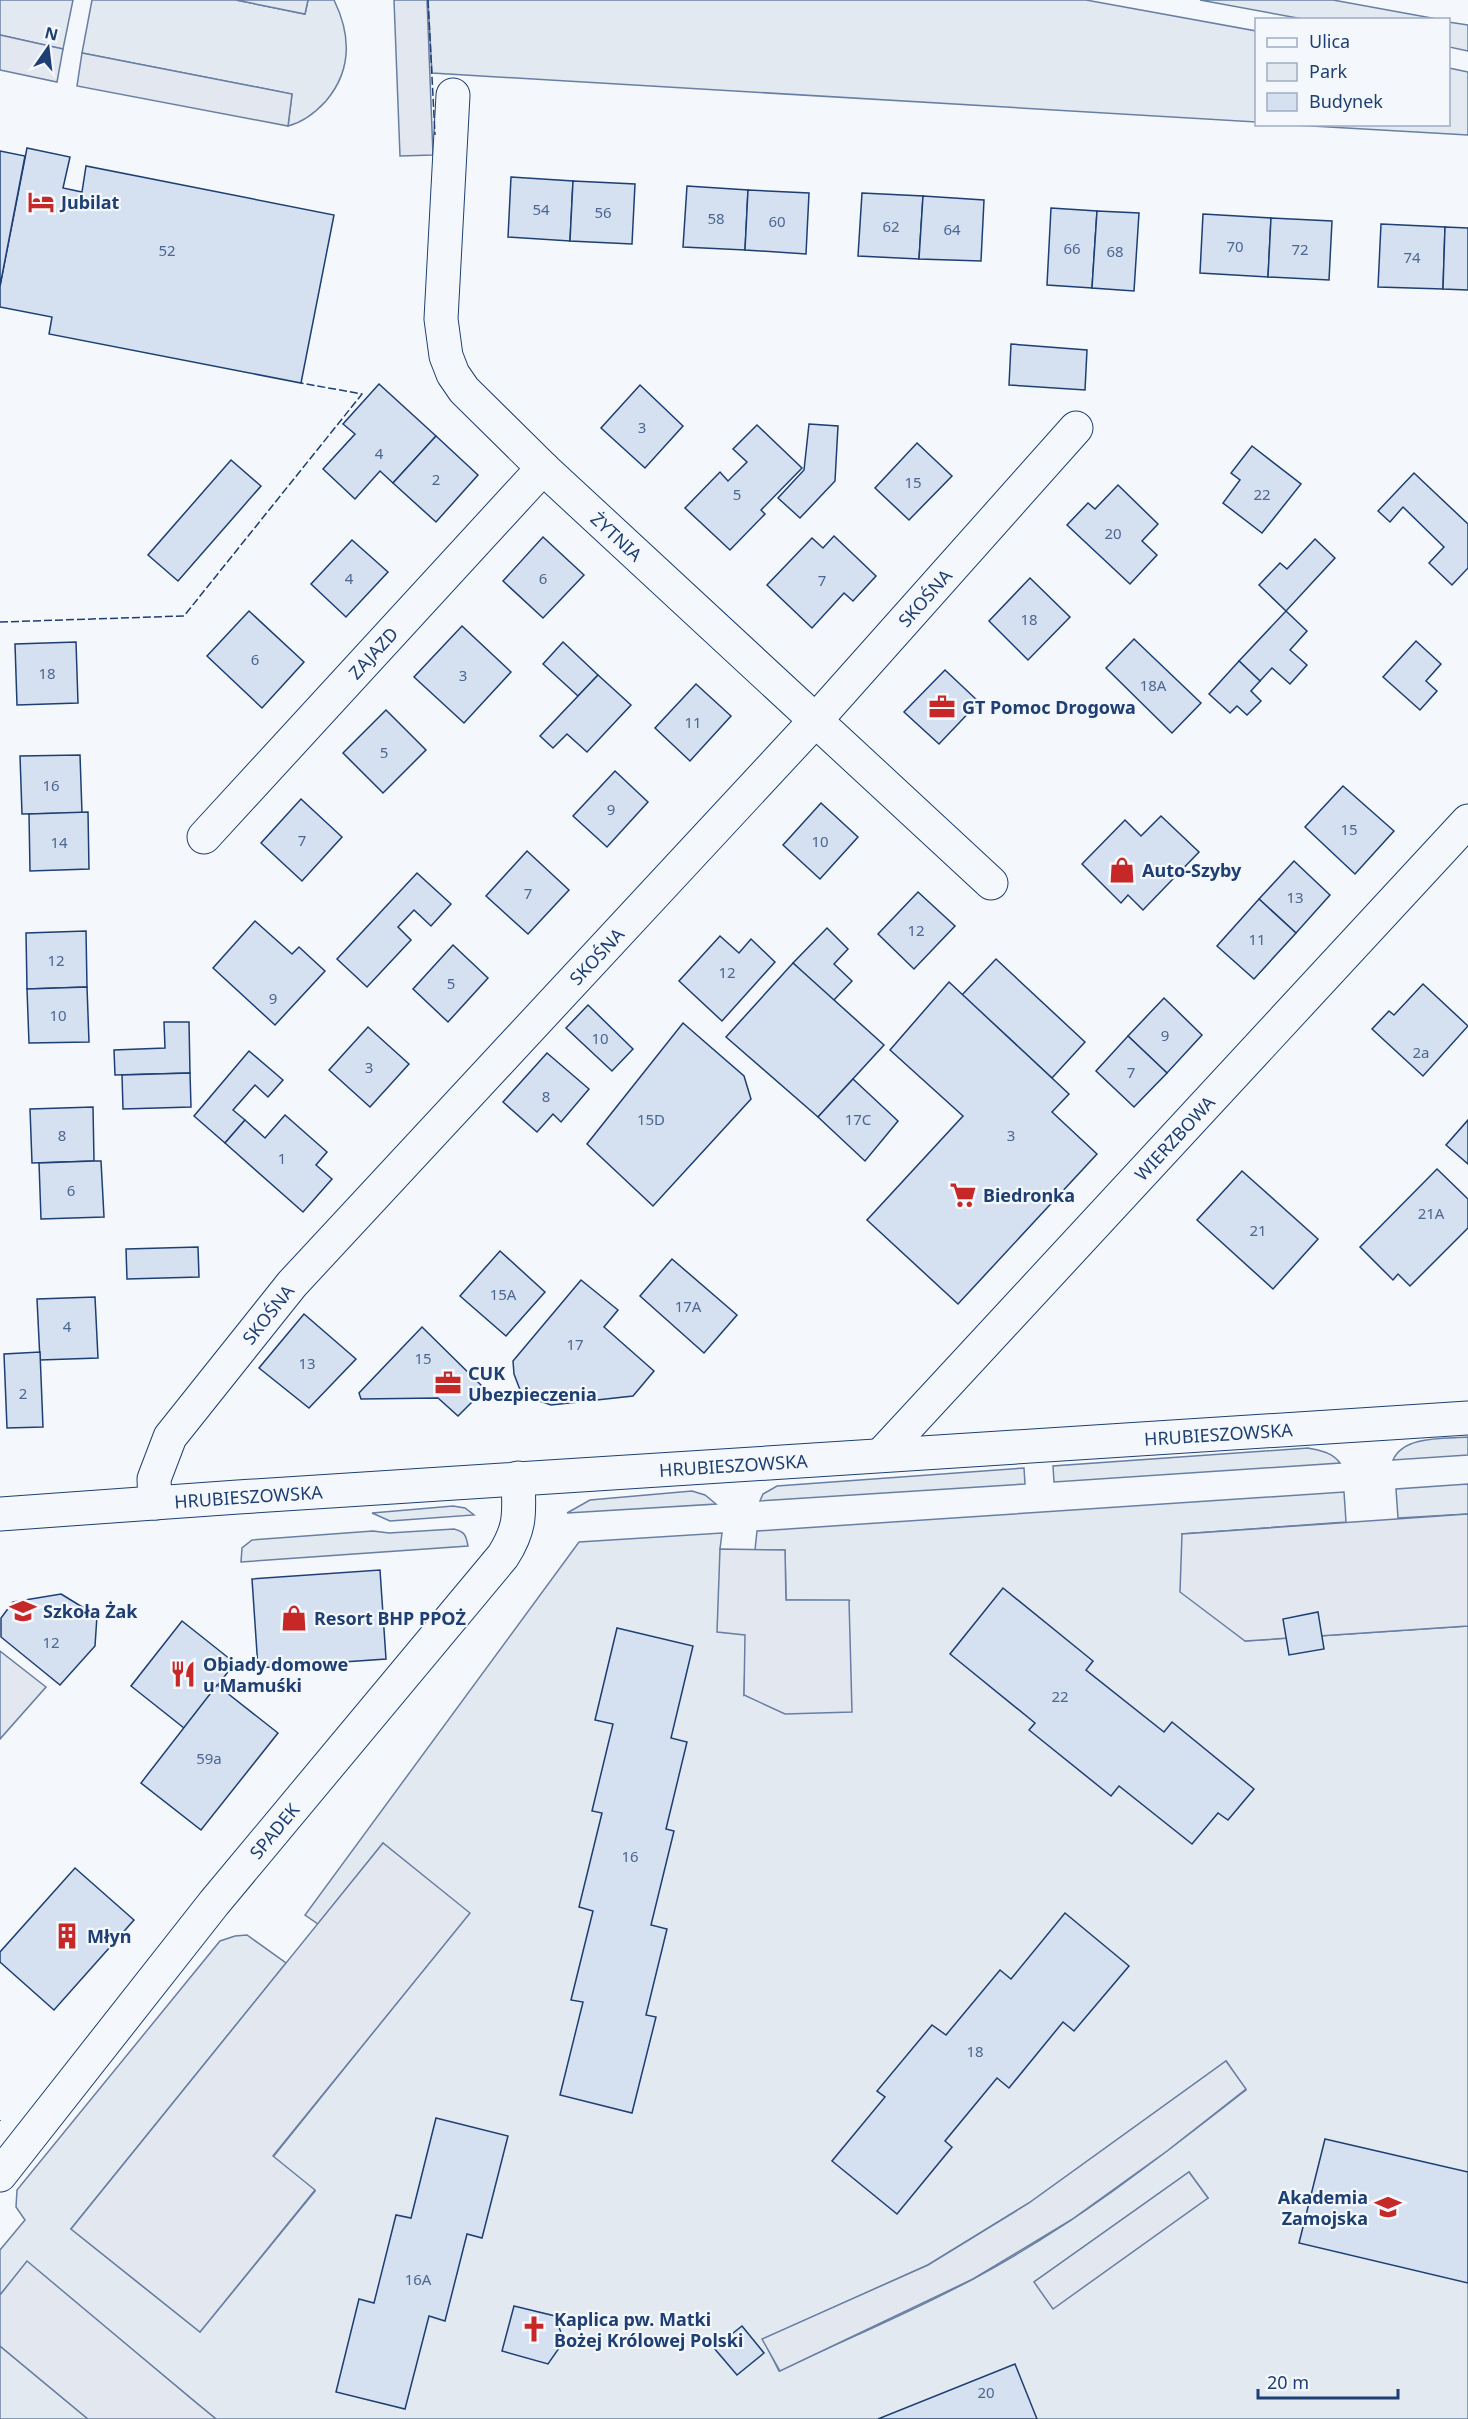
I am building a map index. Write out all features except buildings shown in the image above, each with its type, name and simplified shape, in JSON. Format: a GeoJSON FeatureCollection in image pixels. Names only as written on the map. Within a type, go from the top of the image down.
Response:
{"type":"FeatureCollection","features":[{"type":"Feature","properties":{"kind":"street","name":"ŻYTNIA"},"geometry":{"type":"LineString","coordinates":[[453,94],[441,319],[446,356],[453,374],[464,390],[543,468],[991,883]]}},
{"type":"Feature","properties":{"kind":"street","name":"SKOŚNA"},"geometry":{"type":"LineString","coordinates":[[155,1503],[154,1479],[170,1437],[292,1284],[815,721],[1076,428]]}},
{"type":"Feature","properties":{"kind":"street","name":"ZAJAZD"},"geometry":{"type":"LineString","coordinates":[[204,837],[543,468]]}},
{"type":"Feature","properties":{"kind":"street","name":"WIERZBOWA"},"geometry":{"type":"LineString","coordinates":[[881,1455],[1468,820]]}},
{"type":"Feature","properties":{"kind":"street","name":"HRUBIESZOWSKA"},"geometry":{"type":"LineString","coordinates":[[0,1514],[518,1478],[1468,1418]]}},
{"type":"Feature","properties":{"kind":"street","name":"SPADEK"},"geometry":{"type":"LineString","coordinates":[[0,2175],[214,1902],[503,1556],[519,1522],[518,1478]]}},
{"type":"Feature","properties":{"kind":"green space"},"geometry":{"type":"Polygon","coordinates":[[[0,0],[73,0],[63,49],[0,35],[0,0]]]}},
{"type":"Feature","properties":{"kind":"green space"},"geometry":{"type":"Polygon","coordinates":[[[92,0],[236,0],[305,14],[308,0],[334,0],[344,26],[346,39],[341,77],[335,89],[318,109],[299,122],[288,126],[292,94],[82,53],[92,0]]]}},
{"type":"Feature","properties":{"kind":"green space"},"geometry":{"type":"Polygon","coordinates":[[[428,0],[1086,0],[1255,31],[1255,122],[432,73],[428,0]]]}},
{"type":"Feature","properties":{"kind":"green space"},"geometry":{"type":"Polygon","coordinates":[[[1200,0],[1333,0],[1432,18],[1298,18],[1200,0]]]}},
{"type":"Feature","properties":{"kind":"green space"},"geometry":{"type":"Polygon","coordinates":[[[1450,22],[1468,25],[1468,51],[1450,47],[1450,22]]]}},
{"type":"Feature","properties":{"kind":"green space"},"geometry":{"type":"Polygon","coordinates":[[[1450,68],[1468,72],[1468,135],[1311,126],[1450,126],[1450,68]]]}},
{"type":"Feature","properties":{"kind":"green space"},"geometry":{"type":"Polygon","coordinates":[[[1468,1437],[1468,1455],[1393,1460],[1398,1452],[1416,1442],[1468,1437]]]}},
{"type":"Feature","properties":{"kind":"green space"},"geometry":{"type":"Polygon","coordinates":[[[1308,1448],[1330,1454],[1340,1463],[1054,1482],[1053,1466],[1308,1448]]]}},
{"type":"Feature","properties":{"kind":"green space"},"geometry":{"type":"Polygon","coordinates":[[[1024,1468],[1025,1484],[760,1501],[763,1494],[777,1486],[1024,1468]]]}},
{"type":"Feature","properties":{"kind":"green space"},"geometry":{"type":"Polygon","coordinates":[[[1468,1484],[1468,1514],[1398,1518],[1396,1489],[1468,1484]]]}},
{"type":"Feature","properties":{"kind":"green space"},"geometry":{"type":"Polygon","coordinates":[[[692,1491],[705,1495],[716,1504],[567,1513],[590,1500],[692,1491]]]}},
{"type":"Feature","properties":{"kind":"green space"},"geometry":{"type":"Polygon","coordinates":[[[1344,1492],[1346,1522],[1182,1534],[1245,1641],[1468,1626],[1468,2419],[216,2419],[27,2262],[0,2295],[0,2250],[25,2220],[16,2207],[17,2190],[220,1941],[247,1935],[286,1963],[71,2229],[200,2332],[315,2191],[273,2157],[469,1913],[383,1843],[318,1924],[305,1915],[579,1542],[722,1533],[720,1549],[746,1635],[744,1695],[849,1601],[786,1600],[785,1550],[755,1550],[757,1531],[1344,1492]],[[1226,2061],[1029,2203],[928,2265],[763,2339],[779,2371],[949,2291],[1009,2259],[1080,2214],[1246,2090],[1226,2061]],[[1189,2172],[1034,2282],[1208,2198],[1189,2172]]]}},
{"type":"Feature","properties":{"kind":"green space"},"geometry":{"type":"Polygon","coordinates":[[[453,1506],[465,1508],[474,1515],[390,1521],[372,1513],[453,1506]]]}},
{"type":"Feature","properties":{"kind":"green space"},"geometry":{"type":"Polygon","coordinates":[[[454,1529],[461,1531],[467,1539],[468,1546],[241,1562],[242,1548],[252,1540],[373,1531],[389,1533],[454,1529]]]}},
{"type":"Feature","properties":{"kind":"green space"},"geometry":{"type":"Polygon","coordinates":[[[0,2346],[88,2419],[0,2419],[0,2346]]]}},
{"type":"Feature","properties":{"kind":"shaded area"},"geometry":{"type":"Polygon","coordinates":[[[236,0],[308,0],[305,14],[236,0]]]}},
{"type":"Feature","properties":{"kind":"shaded area"},"geometry":{"type":"Polygon","coordinates":[[[394,0],[427,0],[433,155],[400,156],[394,0]]]}},
{"type":"Feature","properties":{"kind":"shaded area"},"geometry":{"type":"Polygon","coordinates":[[[0,35],[63,49],[57,82],[0,70],[0,35]]]}},
{"type":"Feature","properties":{"kind":"shaded area"},"geometry":{"type":"Polygon","coordinates":[[[82,53],[292,94],[288,126],[77,86],[82,53]]]}},
{"type":"Feature","properties":{"kind":"shaded area"},"geometry":{"type":"Polygon","coordinates":[[[1468,1514],[1468,1626],[1245,1641],[1180,1592],[1182,1534],[1468,1514]]]}},
{"type":"Feature","properties":{"kind":"shaded area"},"geometry":{"type":"Polygon","coordinates":[[[720,1549],[785,1550],[786,1600],[849,1600],[852,1712],[785,1714],[744,1695],[745,1635],[717,1632],[720,1549]]]}},
{"type":"Feature","properties":{"kind":"shaded area"},"geometry":{"type":"Polygon","coordinates":[[[0,1651],[46,1687],[0,1739],[0,1651]]]}},
{"type":"Feature","properties":{"kind":"shaded area"},"geometry":{"type":"Polygon","coordinates":[[[383,1843],[470,1913],[273,2156],[315,2190],[200,2332],[71,2229],[383,1843]]]}},
{"type":"Feature","properties":{"kind":"shaded area"},"geometry":{"type":"Polygon","coordinates":[[[1226,2061],[1246,2089],[1167,2151],[1071,2220],[973,2279],[780,2371],[762,2339],[928,2265],[1029,2203],[1226,2061]]]}},
{"type":"Feature","properties":{"kind":"shaded area"},"geometry":{"type":"Polygon","coordinates":[[[1189,2172],[1208,2198],[1053,2309],[1034,2282],[1189,2172]]]}},
{"type":"Feature","properties":{"kind":"shaded area"},"geometry":{"type":"Polygon","coordinates":[[[27,2261],[216,2419],[88,2419],[0,2346],[0,2295],[27,2261]]]}},
{"type":"Feature","properties":{"kind":"fence"},"geometry":{"type":"LineString","coordinates":[[428,0],[435,135]]}},
{"type":"Feature","properties":{"kind":"fence"},"geometry":{"type":"LineString","coordinates":[[0,622],[184,616],[362,394],[301,383]]}},
{"type":"Feature","properties":{"kind":"place","name":"Jubilat"},"geometry":{"type":"Point","coordinates":[41,202]}},
{"type":"Feature","properties":{"kind":"place","name":"GT Pomoc Drogowa"},"geometry":{"type":"Point","coordinates":[942,707]}},
{"type":"Feature","properties":{"kind":"place","name":"Auto-Szyby"},"geometry":{"type":"Point","coordinates":[1122,870]}},
{"type":"Feature","properties":{"kind":"place","name":"Biedronka"},"geometry":{"type":"Point","coordinates":[963,1195]}},
{"type":"Feature","properties":{"kind":"place","name":"CUK Ubezpieczenia"},"geometry":{"type":"Point","coordinates":[448,1383]}},
{"type":"Feature","properties":{"kind":"place","name":"Szkoła Żak"},"geometry":{"type":"Point","coordinates":[23,1611]}},
{"type":"Feature","properties":{"kind":"place","name":"Resort BHP PPOŻ"},"geometry":{"type":"Point","coordinates":[294,1618]}},
{"type":"Feature","properties":{"kind":"place","name":"Obiady domowe u Mamuśki"},"geometry":{"type":"Point","coordinates":[183,1674]}},
{"type":"Feature","properties":{"kind":"place","name":"Młyn"},"geometry":{"type":"Point","coordinates":[67,1936]}},
{"type":"Feature","properties":{"kind":"place","name":"Akademia Zamojska"},"geometry":{"type":"Point","coordinates":[1388,2207]}},
{"type":"Feature","properties":{"kind":"place","name":"Kaplica pw. Matki Bożej Królowej Polski"},"geometry":{"type":"Point","coordinates":[534,2329]}}]}
